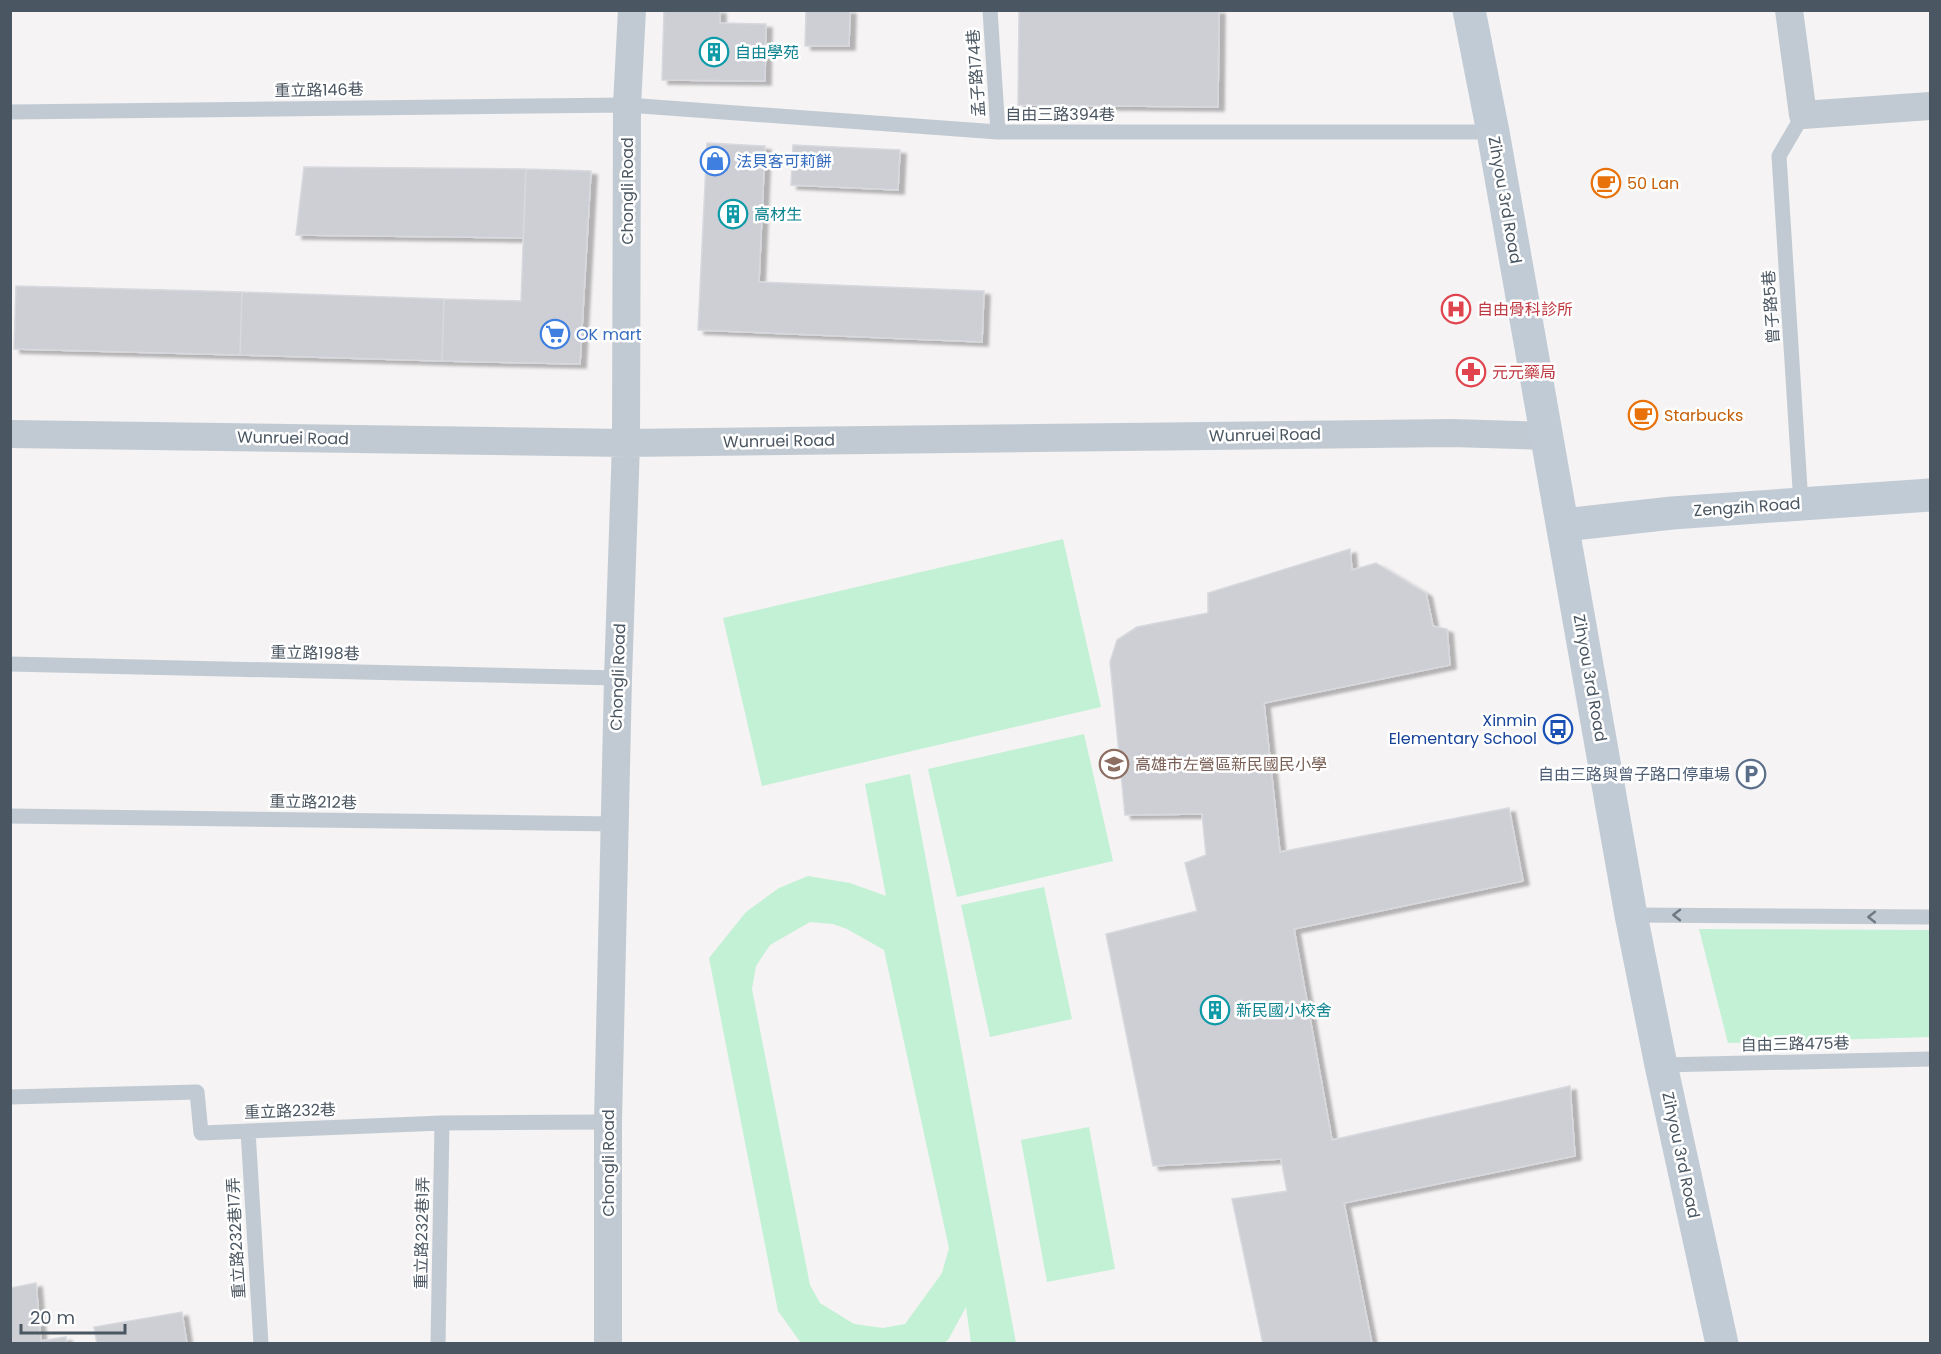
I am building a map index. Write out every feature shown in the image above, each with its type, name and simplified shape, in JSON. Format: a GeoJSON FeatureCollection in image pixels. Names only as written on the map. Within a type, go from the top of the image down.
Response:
{"type":"FeatureCollection","features":[{"type":"Feature","properties":{"kind":"street","name":"Chongli Road"},"geometry":{"type":"LineString","coordinates":[[608,1344],[608,1122],[626,443],[627,105],[632,10]]}},
{"type":"Feature","properties":{"kind":"street","name":"Zihyou 3rd Road"},"geometry":{"type":"LineString","coordinates":[[1469,10],[1564,525],[1631,915],[1722,1344]]}},
{"type":"Feature","properties":{"kind":"street"},"geometry":{"type":"LineString","coordinates":[[1789,10],[1803,115],[1930,106]]}},
{"type":"Feature","properties":{"kind":"street","name":"Wunruei Road"},"geometry":{"type":"LineString","coordinates":[[10,434],[626,443],[1452,433],[1547,436]]}},
{"type":"Feature","properties":{"kind":"street","name":"Zengzih Road"},"geometry":{"type":"LineString","coordinates":[[1564,525],[1672,513],[1930,495]]}},
{"type":"Feature","properties":{"kind":"lane","name":"孟子路174巷"},"geometry":{"type":"LineString","coordinates":[[990,10],[998,132]]}},
{"type":"Feature","properties":{"kind":"lane","name":"重立路146巷"},"geometry":{"type":"LineString","coordinates":[[10,112],[627,105]]}},
{"type":"Feature","properties":{"kind":"lane","name":"自由三路394巷"},"geometry":{"type":"LineString","coordinates":[[627,105],[998,132],[1493,132]]}},
{"type":"Feature","properties":{"kind":"lane","name":"曾子路5巷"},"geometry":{"type":"LineString","coordinates":[[1801,504],[1779,156],[1803,115]]}},
{"type":"Feature","properties":{"kind":"lane","name":"重立路198巷"},"geometry":{"type":"LineString","coordinates":[[10,664],[618,678]]}},
{"type":"Feature","properties":{"kind":"lane","name":"重立路212巷"},"geometry":{"type":"LineString","coordinates":[[10,816],[615,824]]}},
{"type":"Feature","properties":{"kind":"lane"},"geometry":{"type":"LineString","coordinates":[[1631,915],[1930,917]]}},
{"type":"Feature","properties":{"kind":"lane","name":"自由三路475巷"},"geometry":{"type":"LineString","coordinates":[[1661,1065],[1930,1059]]}},
{"type":"Feature","properties":{"kind":"lane","name":"重立路232巷"},"geometry":{"type":"LineString","coordinates":[[10,1097],[197,1092],[201,1133],[442,1123],[608,1122]]}},
{"type":"Feature","properties":{"kind":"lane","name":"重立路232巷1弄"},"geometry":{"type":"LineString","coordinates":[[438,1344],[442,1123]]}},
{"type":"Feature","properties":{"kind":"lane","name":"重立路232巷17弄"},"geometry":{"type":"LineString","coordinates":[[248,1131],[261,1344]]}},
{"type":"Feature","properties":{"kind":"green space"},"geometry":{"type":"Polygon","coordinates":[[[1063,539],[1101,707],[762,786],[723,618],[1063,539]]]}},
{"type":"Feature","properties":{"kind":"green space"},"geometry":{"type":"Polygon","coordinates":[[[1084,734],[1113,861],[957,897],[928,769],[1084,734]]]}},
{"type":"Feature","properties":{"kind":"green space"},"geometry":{"type":"Polygon","coordinates":[[[910,774],[1016,1343],[971,1343],[966,1307],[948,1340],[944,1343],[801,1343],[778,1311],[709,958],[746,912],[779,888],[808,876],[850,883],[886,896],[865,784],[910,774]],[[810,922],[770,945],[756,966],[752,989],[810,1285],[820,1303],[854,1324],[883,1328],[905,1324],[942,1273],[949,1248],[884,950],[847,929],[833,924],[810,922]]]}},
{"type":"Feature","properties":{"kind":"green space"},"geometry":{"type":"Polygon","coordinates":[[[1044,887],[1072,1019],[990,1037],[961,905],[1044,887]]]}},
{"type":"Feature","properties":{"kind":"green space"},"geometry":{"type":"Polygon","coordinates":[[[1699,929],[1930,930],[1930,1037],[1728,1043],[1699,929]]]}},
{"type":"Feature","properties":{"kind":"green space"},"geometry":{"type":"Polygon","coordinates":[[[1089,1127],[1115,1269],[1047,1282],[1021,1140],[1089,1127]]]}},
{"type":"Feature","properties":{"kind":"building","name":"自由學苑"},"geometry":{"type":"Polygon","coordinates":[[[664,10],[720,10],[720,23],[766,24],[765,81],[662,80],[664,10]]]}},
{"type":"Feature","properties":{"kind":"building","name":"自由學苑"},"geometry":{"type":"Polygon","coordinates":[[[806,10],[850,10],[849,46],[805,46],[806,10]]]}},
{"type":"Feature","properties":{"kind":"building"},"geometry":{"type":"Polygon","coordinates":[[[1019,10],[1219,10],[1218,107],[1018,105],[1019,10]]]}},
{"type":"Feature","properties":{"kind":"building","name":"高材生"},"geometry":{"type":"Polygon","coordinates":[[[707,143],[765,146],[759,282],[984,291],[982,342],[698,330],[707,143]]]}},
{"type":"Feature","properties":{"kind":"building","name":"高材生"},"geometry":{"type":"Polygon","coordinates":[[[793,145],[900,150],[898,190],[791,185],[793,145]]]}},
{"type":"Feature","properties":{"kind":"building"},"geometry":{"type":"Polygon","coordinates":[[[304,167],[526,169],[523,238],[296,235],[304,167]]]}},
{"type":"Feature","properties":{"kind":"building"},"geometry":{"type":"Polygon","coordinates":[[[526,169],[591,171],[580,364],[442,361],[444,299],[521,301],[526,169]]]}},
{"type":"Feature","properties":{"kind":"building"},"geometry":{"type":"Polygon","coordinates":[[[16,286],[242,292],[240,355],[14,349],[16,286]]]}},
{"type":"Feature","properties":{"kind":"building"},"geometry":{"type":"Polygon","coordinates":[[[242,292],[444,299],[442,361],[240,355],[242,292]]]}},
{"type":"Feature","properties":{"kind":"building","name":"新民國小校舍"},"geometry":{"type":"Polygon","coordinates":[[[1350,549],[1352,570],[1376,563],[1426,593],[1433,626],[1447,629],[1450,665],[1264,703],[1280,852],[1509,808],[1523,881],[1294,929],[1332,1140],[1570,1086],[1575,1156],[1344,1203],[1372,1344],[1263,1344],[1232,1199],[1287,1191],[1281,1159],[1153,1166],[1106,934],[1197,911],[1185,863],[1206,855],[1202,814],[1125,815],[1110,662],[1117,640],[1137,627],[1208,613],[1208,593],[1350,549]]]}},
{"type":"Feature","properties":{"kind":"building"},"geometry":{"type":"Polygon","coordinates":[[[36,1283],[41,1341],[66,1337],[66,1344],[10,1344],[10,1288],[36,1283]]]}},
{"type":"Feature","properties":{"kind":"building"},"geometry":{"type":"Polygon","coordinates":[[[182,1312],[187,1344],[97,1344],[94,1327],[182,1312]]]}},
{"type":"Feature","properties":{"kind":"place","name":"自由學苑"},"geometry":{"type":"Point","coordinates":[714,52]}},
{"type":"Feature","properties":{"kind":"place","name":"法貝客可莉餅"},"geometry":{"type":"Point","coordinates":[715,161]}},
{"type":"Feature","properties":{"kind":"place","name":"50 Lan"},"geometry":{"type":"Point","coordinates":[1606,183]}},
{"type":"Feature","properties":{"kind":"place","name":"高材生"},"geometry":{"type":"Point","coordinates":[733,214]}},
{"type":"Feature","properties":{"kind":"place","name":"自由骨科診所"},"geometry":{"type":"Point","coordinates":[1456,309]}},
{"type":"Feature","properties":{"kind":"place","name":"OK mart"},"geometry":{"type":"Point","coordinates":[555,334]}},
{"type":"Feature","properties":{"kind":"place","name":"元元藥局"},"geometry":{"type":"Point","coordinates":[1471,372]}},
{"type":"Feature","properties":{"kind":"place","name":"Starbucks"},"geometry":{"type":"Point","coordinates":[1643,415]}},
{"type":"Feature","properties":{"kind":"place","name":"Xinmin Elementary School"},"geometry":{"type":"Point","coordinates":[1558,729]}},
{"type":"Feature","properties":{"kind":"place","name":"高雄市左營區新民國民小學"},"geometry":{"type":"Point","coordinates":[1114,764]}},
{"type":"Feature","properties":{"kind":"place","name":"自由三路與曾子路口停車場"},"geometry":{"type":"Point","coordinates":[1751,774]}},
{"type":"Feature","properties":{"kind":"place","name":"新民國小校舍"},"geometry":{"type":"Point","coordinates":[1215,1010]}}]}
